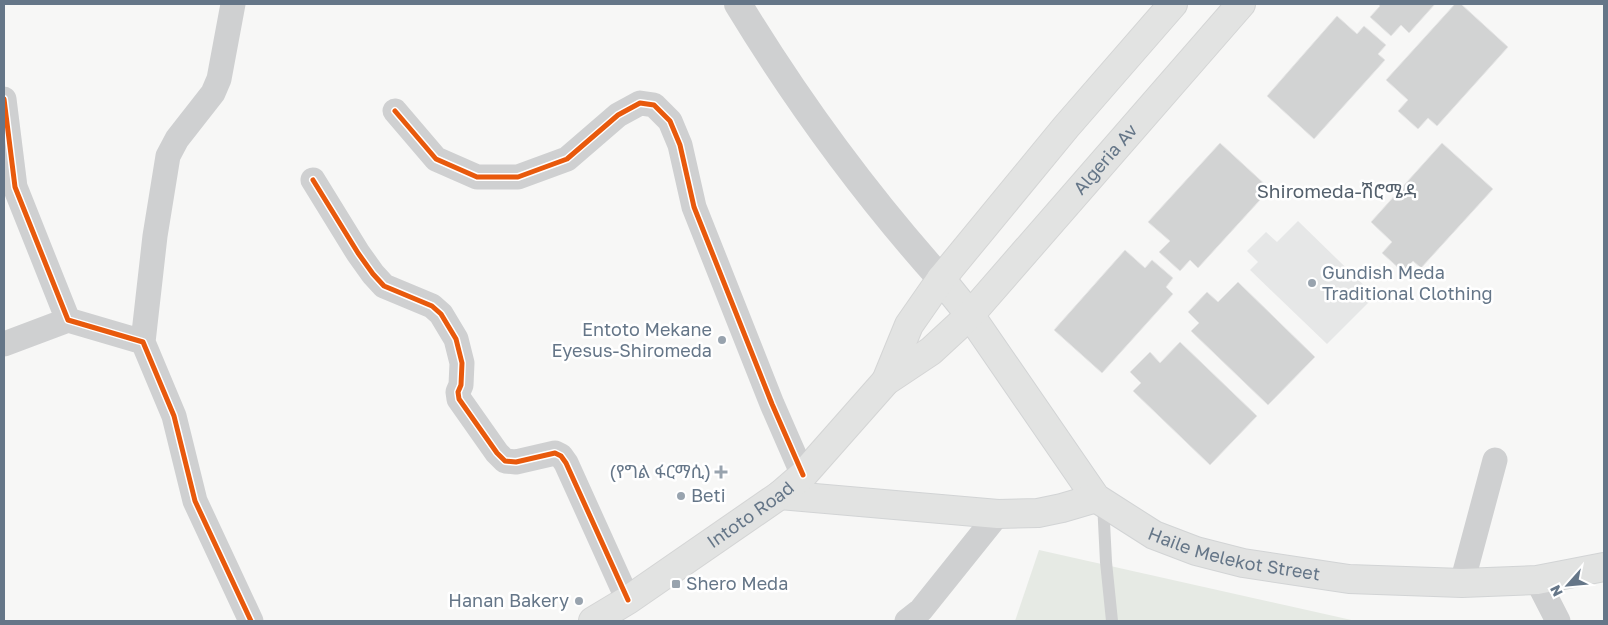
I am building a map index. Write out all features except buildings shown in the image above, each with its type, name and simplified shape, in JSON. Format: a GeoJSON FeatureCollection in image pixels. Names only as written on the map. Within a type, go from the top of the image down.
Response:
{"type":"FeatureCollection","features":[{"type":"Feature","properties":{"kind":"main road"},"geometry":{"type":"LineString","coordinates":[[886,381],[909,325],[940,279],[1059,135],[1173,4]]}},
{"type":"Feature","properties":{"kind":"main road","name":"Algeria Av"},"geometry":{"type":"LineString","coordinates":[[886,381],[932,351],[970,315],[1241,4]]}},
{"type":"Feature","properties":{"kind":"main road","name":"Haile Melekot Street"},"geometry":{"type":"LineString","coordinates":[[940,279],[970,315],[1099,500],[1154,535],[1196,551],[1243,563],[1349,579],[1462,583],[1537,580],[1604,567]]}},
{"type":"Feature","properties":{"kind":"main road","name":"Intoto Road"},"geometry":{"type":"LineString","coordinates":[[593,621],[628,600],[780,495],[803,475],[886,381]]}},
{"type":"Feature","properties":{"kind":"main road"},"geometry":{"type":"LineString","coordinates":[[780,495],[998,514],[1038,512],[1099,500]]}},
{"type":"Feature","properties":{"kind":"street"},"geometry":{"type":"LineString","coordinates":[[233,4],[219,79],[213,93],[177,139],[168,156],[155,236],[143,342],[174,416],[195,501],[250,621]]}},
{"type":"Feature","properties":{"kind":"street"},"geometry":{"type":"LineString","coordinates":[[738,4],[760,41],[822,130],[897,229],[940,279]]}},
{"type":"Feature","properties":{"kind":"street"},"geometry":{"type":"LineString","coordinates":[[4,100],[10,186],[68,320]]}},
{"type":"Feature","properties":{"kind":"street"},"geometry":{"type":"LineString","coordinates":[[395,111],[436,159],[478,177],[518,177],[567,159],[618,115],[640,103],[654,105],[670,121],[680,145],[694,206],[772,404],[803,475]]}},
{"type":"Feature","properties":{"kind":"street"},"geometry":{"type":"LineString","coordinates":[[313,180],[373,274],[384,286],[432,306],[441,314],[456,339],[462,363],[461,385],[458,392],[459,399],[497,453],[505,461],[516,462],[555,453],[561,456],[566,463],[628,600]]}},
{"type":"Feature","properties":{"kind":"street"},"geometry":{"type":"LineString","coordinates":[[4,344],[68,320],[143,342]]}},
{"type":"Feature","properties":{"kind":"street"},"geometry":{"type":"LineString","coordinates":[[1462,583],[1496,460]]}},
{"type":"Feature","properties":{"kind":"street"},"geometry":{"type":"LineString","coordinates":[[907,621],[921,610],[998,514]]}},
{"type":"Feature","properties":{"kind":"street"},"geometry":{"type":"LineString","coordinates":[[1537,580],[1558,621]]}},
{"type":"Feature","properties":{"kind":"lane"},"geometry":{"type":"LineString","coordinates":[[1099,500],[1112,621]]}},
{"type":"Feature","properties":{"kind":"shaded area","name":"Gundish Meda Traditional Clothing"},"geometry":{"type":"Polygon","coordinates":[[[1298,221],[1375,296],[1327,344],[1250,270],[1258,262],[1247,251],[1266,232],[1277,242],[1298,221]]]}},
{"type":"Feature","properties":{"kind":"shaded area"},"geometry":{"type":"Polygon","coordinates":[[[1039,550],[1356,621],[1015,621],[1039,550]]]}},
{"type":"Feature","properties":{"kind":"cycle path"},"geometry":{"type":"LineString","coordinates":[[4,99],[15,187],[68,320],[143,342],[174,416],[195,501],[251,621]]}},
{"type":"Feature","properties":{"kind":"cycle path"},"geometry":{"type":"LineString","coordinates":[[395,111],[436,159],[477,177],[518,177],[567,159],[618,115],[640,103],[654,105],[670,121],[680,145],[694,207],[772,404],[803,475]]}},
{"type":"Feature","properties":{"kind":"cycle path"},"geometry":{"type":"LineString","coordinates":[[313,180],[358,253],[384,286],[432,306],[441,314],[456,339],[462,363],[461,385],[458,392],[459,399],[497,453],[505,461],[516,462],[555,453],[561,456],[566,463],[628,600]]}},
{"type":"Feature","properties":{"kind":"place","name":"Gundish Meda Traditional Clothing"},"geometry":{"type":"Point","coordinates":[1312,283]}},
{"type":"Feature","properties":{"kind":"place","name":"Entoto Mekane Eyesus-Shiromeda"},"geometry":{"type":"Point","coordinates":[722,340]}},
{"type":"Feature","properties":{"kind":"place","name":"(የግል ፋርማሲ)"},"geometry":{"type":"Point","coordinates":[721,472]}},
{"type":"Feature","properties":{"kind":"place","name":"Beti"},"geometry":{"type":"Point","coordinates":[681,496]}},
{"type":"Feature","properties":{"kind":"place","name":"Shero Meda"},"geometry":{"type":"Point","coordinates":[676,584]}},
{"type":"Feature","properties":{"kind":"place","name":"Hanan Bakery"},"geometry":{"type":"Point","coordinates":[579,601]}},
{"type":"Feature","properties":{"kind":"district","name":"Shiromeda-ሽሮሜዳ"},"geometry":{"type":"Point","coordinates":[1337,191]}}]}
